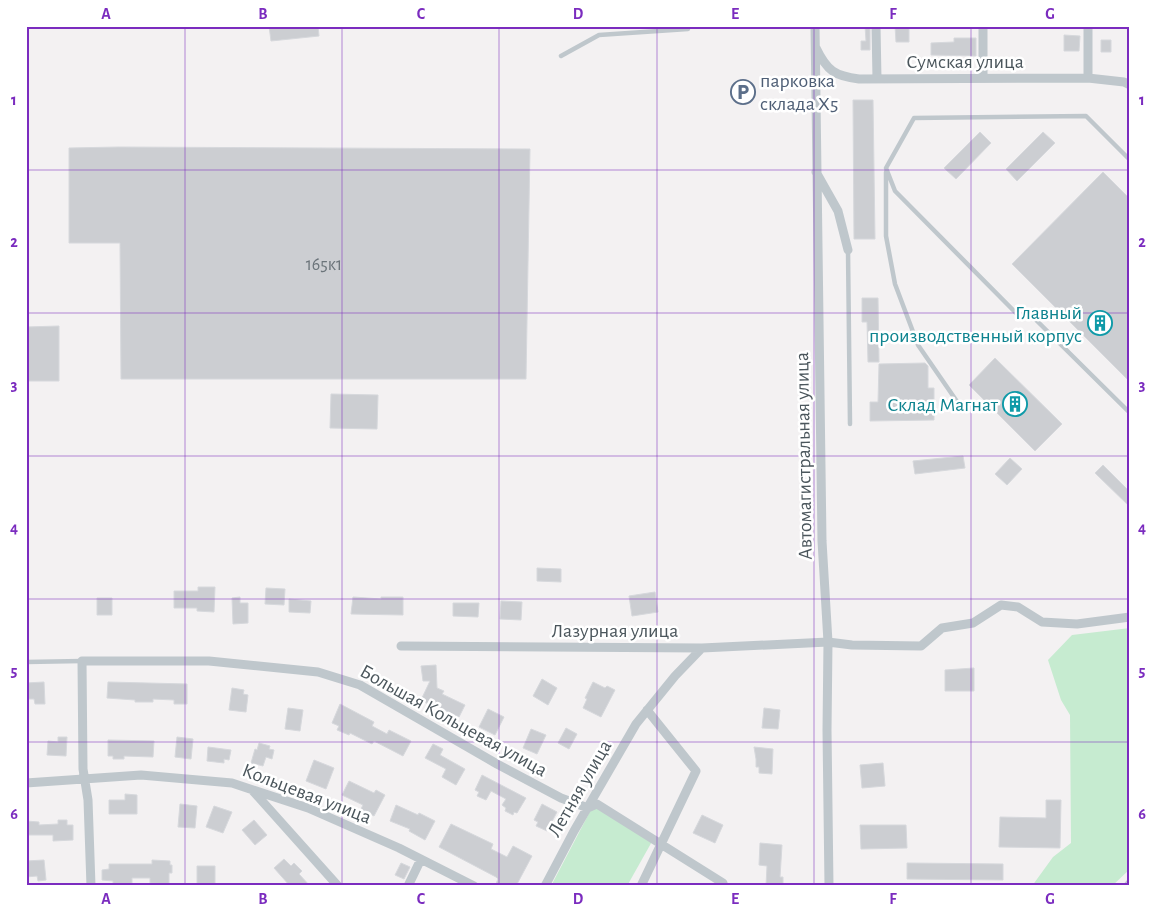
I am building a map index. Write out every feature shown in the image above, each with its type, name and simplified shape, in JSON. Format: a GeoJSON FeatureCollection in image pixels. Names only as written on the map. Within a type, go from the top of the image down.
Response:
{"type":"FeatureCollection","features":[{"type":"Feature","properties":{"kind":"street","name":"Автомагистральная улица"},"geometry":{"type":"LineString","coordinates":[[815,26],[822,540],[828,642],[829,886]]}},
{"type":"Feature","properties":{"kind":"street"},"geometry":{"type":"LineString","coordinates":[[876,26],[877,79]]}},
{"type":"Feature","properties":{"kind":"street"},"geometry":{"type":"LineString","coordinates":[[983,26],[983,78]]}},
{"type":"Feature","properties":{"kind":"street"},"geometry":{"type":"LineString","coordinates":[[1088,26],[1088,78]]}},
{"type":"Feature","properties":{"kind":"street","name":"Сумская улица"},"geometry":{"type":"LineString","coordinates":[[815,46],[821,59],[830,70],[842,77],[859,80],[1088,78],[1124,82],[1130,85]]}},
{"type":"Feature","properties":{"kind":"street"},"geometry":{"type":"LineString","coordinates":[[816,171],[838,211],[848,250]]}},
{"type":"Feature","properties":{"kind":"street","name":"Лазурная улица"},"geometry":{"type":"LineString","coordinates":[[401,646],[702,648],[828,642],[852,646],[921,646],[942,628],[973,623],[1001,605],[1018,607],[1042,622],[1077,624],[1130,618]]}},
{"type":"Feature","properties":{"kind":"street","name":"Летняя улица"},"geometry":{"type":"LineString","coordinates":[[545,886],[636,724],[675,676],[702,648]]}},
{"type":"Feature","properties":{"kind":"street"},"geometry":{"type":"LineString","coordinates":[[82,661],[83,769],[88,800],[91,886]]}},
{"type":"Feature","properties":{"kind":"street","name":"Большая Кольцевая улица"},"geometry":{"type":"LineString","coordinates":[[82,661],[209,661],[318,672],[360,685],[560,798],[588,808],[597,804],[723,883]]}},
{"type":"Feature","properties":{"kind":"street"},"geometry":{"type":"LineString","coordinates":[[641,886],[696,771],[647,710]]}},
{"type":"Feature","properties":{"kind":"street","name":"Кольцевая улица"},"geometry":{"type":"LineString","coordinates":[[26,783],[141,775],[232,783],[308,808],[421,859],[474,886]]}},
{"type":"Feature","properties":{"kind":"street"},"geometry":{"type":"LineString","coordinates":[[253,790],[338,886]]}},
{"type":"Feature","properties":{"kind":"street"},"geometry":{"type":"LineString","coordinates":[[408,886],[421,859]]}},
{"type":"Feature","properties":{"kind":"lane"},"geometry":{"type":"LineString","coordinates":[[561,56],[599,35],[688,29]]}},
{"type":"Feature","properties":{"kind":"lane"},"geometry":{"type":"LineString","coordinates":[[958,403],[918,345],[895,284],[886,236],[886,168],[914,118],[1086,116],[1130,160]]}},
{"type":"Feature","properties":{"kind":"lane"},"geometry":{"type":"LineString","coordinates":[[886,168],[895,191],[1016,313],[1033,317],[1130,413]]}},
{"type":"Feature","properties":{"kind":"lane"},"geometry":{"type":"LineString","coordinates":[[848,250],[850,424]]}},
{"type":"Feature","properties":{"kind":"lane"},"geometry":{"type":"LineString","coordinates":[[26,662],[82,661]]}},
{"type":"Feature","properties":{"kind":"lane"},"geometry":{"type":"LineString","coordinates":[[1124,886],[1130,880]]}},
{"type":"Feature","properties":{"kind":"green space"},"geometry":{"type":"Polygon","coordinates":[[[1130,628],[1130,869],[1112,886],[1032,886],[1053,857],[1071,843],[1070,715],[1061,700],[1048,660],[1072,635],[1130,628]]]}},
{"type":"Feature","properties":{"kind":"green space"},"geometry":{"type":"Polygon","coordinates":[[[596,800],[654,838],[627,886],[551,886],[596,800]]]}},
{"type":"Feature","properties":{"kind":"building"},"geometry":{"type":"Polygon","coordinates":[[[269,26],[318,26],[319,36],[271,41],[269,26]]]}},
{"type":"Feature","properties":{"kind":"building"},"geometry":{"type":"Polygon","coordinates":[[[865,26],[870,26],[870,50],[861,50],[861,41],[866,41],[865,26]]]}},
{"type":"Feature","properties":{"kind":"building"},"geometry":{"type":"Polygon","coordinates":[[[895,26],[909,26],[909,42],[896,42],[895,26]]]}},
{"type":"Feature","properties":{"kind":"building"},"geometry":{"type":"Polygon","coordinates":[[[1064,35],[1080,36],[1079,51],[1064,51],[1064,35]]]}},
{"type":"Feature","properties":{"kind":"building"},"geometry":{"type":"Polygon","coordinates":[[[954,38],[976,38],[976,56],[931,55],[931,43],[954,42],[954,38]]]}},
{"type":"Feature","properties":{"kind":"building"},"geometry":{"type":"Polygon","coordinates":[[[1101,40],[1111,40],[1111,52],[1101,52],[1101,40]]]}},
{"type":"Feature","properties":{"kind":"building"},"geometry":{"type":"Polygon","coordinates":[[[853,100],[873,100],[875,239],[854,239],[853,100]]]}},
{"type":"Feature","properties":{"kind":"building"},"geometry":{"type":"Polygon","coordinates":[[[980,132],[991,143],[956,179],[944,168],[980,132]]]}},
{"type":"Feature","properties":{"kind":"building"},"geometry":{"type":"Polygon","coordinates":[[[1043,132],[1055,143],[1017,181],[1006,169],[1043,132]]]}},
{"type":"Feature","properties":{"kind":"building"},"geometry":{"type":"Polygon","coordinates":[[[69,148],[530,149],[526,379],[121,379],[120,243],[69,243],[69,148]]]}},
{"type":"Feature","properties":{"kind":"building","name":"Главный производственный корпус"},"geometry":{"type":"Polygon","coordinates":[[[1103,172],[1130,199],[1130,382],[1012,264],[1103,172]]]}},
{"type":"Feature","properties":{"kind":"building"},"geometry":{"type":"Polygon","coordinates":[[[862,298],[878,298],[879,362],[868,362],[867,322],[862,322],[862,298]]]}},
{"type":"Feature","properties":{"kind":"building"},"geometry":{"type":"Polygon","coordinates":[[[59,326],[59,381],[26,381],[26,327],[59,326]]]}},
{"type":"Feature","properties":{"kind":"building","name":"Склад Магнат"},"geometry":{"type":"Polygon","coordinates":[[[995,358],[1062,424],[1035,451],[969,385],[995,358]]]}},
{"type":"Feature","properties":{"kind":"building"},"geometry":{"type":"Polygon","coordinates":[[[925,363],[928,366],[928,388],[934,388],[934,420],[870,421],[870,402],[878,402],[879,364],[925,363]]]}},
{"type":"Feature","properties":{"kind":"building"},"geometry":{"type":"Polygon","coordinates":[[[331,394],[378,395],[377,429],[330,428],[331,394]]]}},
{"type":"Feature","properties":{"kind":"building"},"geometry":{"type":"Polygon","coordinates":[[[963,456],[965,468],[915,474],[913,461],[963,456]]]}},
{"type":"Feature","properties":{"kind":"building"},"geometry":{"type":"Polygon","coordinates":[[[1010,458],[1022,469],[1007,485],[995,474],[1010,458]]]}},
{"type":"Feature","properties":{"kind":"building"},"geometry":{"type":"Polygon","coordinates":[[[1103,465],[1130,492],[1130,507],[1095,473],[1103,465]]]}},
{"type":"Feature","properties":{"kind":"building"},"geometry":{"type":"Polygon","coordinates":[[[537,568],[561,569],[561,582],[537,581],[537,568]]]}},
{"type":"Feature","properties":{"kind":"building"},"geometry":{"type":"Polygon","coordinates":[[[198,587],[215,587],[214,612],[197,611],[197,608],[174,608],[174,591],[198,591],[198,587]]]}},
{"type":"Feature","properties":{"kind":"building"},"geometry":{"type":"Polygon","coordinates":[[[266,588],[285,589],[284,605],[265,604],[266,588]]]}},
{"type":"Feature","properties":{"kind":"building"},"geometry":{"type":"Polygon","coordinates":[[[655,592],[658,612],[632,616],[629,596],[655,592]]]}},
{"type":"Feature","properties":{"kind":"building"},"geometry":{"type":"Polygon","coordinates":[[[240,597],[240,603],[248,603],[248,623],[233,624],[232,598],[240,597]]]}},
{"type":"Feature","properties":{"kind":"building"},"geometry":{"type":"Polygon","coordinates":[[[353,597],[381,599],[381,597],[403,597],[403,615],[351,614],[353,597]]]}},
{"type":"Feature","properties":{"kind":"building"},"geometry":{"type":"Polygon","coordinates":[[[97,598],[112,598],[112,615],[97,615],[97,598]]]}},
{"type":"Feature","properties":{"kind":"building"},"geometry":{"type":"Polygon","coordinates":[[[289,599],[311,601],[310,613],[289,612],[289,599]]]}},
{"type":"Feature","properties":{"kind":"building"},"geometry":{"type":"Polygon","coordinates":[[[501,601],[522,602],[521,620],[500,619],[501,601]]]}},
{"type":"Feature","properties":{"kind":"building"},"geometry":{"type":"Polygon","coordinates":[[[453,603],[479,603],[478,617],[453,616],[453,603]]]}},
{"type":"Feature","properties":{"kind":"building"},"geometry":{"type":"Polygon","coordinates":[[[436,665],[437,688],[444,691],[442,694],[465,705],[459,717],[436,706],[435,708],[421,700],[430,681],[423,681],[421,666],[436,665]]]}},
{"type":"Feature","properties":{"kind":"building"},"geometry":{"type":"Polygon","coordinates":[[[974,668],[974,691],[945,691],[945,670],[974,668]]]}},
{"type":"Feature","properties":{"kind":"building"},"geometry":{"type":"Polygon","coordinates":[[[542,679],[557,688],[548,705],[533,696],[542,679]]]}},
{"type":"Feature","properties":{"kind":"building"},"geometry":{"type":"Polygon","coordinates":[[[44,682],[45,704],[35,704],[34,699],[26,699],[26,683],[44,682]]]}},
{"type":"Feature","properties":{"kind":"building"},"geometry":{"type":"Polygon","coordinates":[[[108,682],[187,684],[187,704],[174,704],[174,700],[153,699],[153,702],[135,702],[135,700],[107,698],[108,682]]]}},
{"type":"Feature","properties":{"kind":"building"},"geometry":{"type":"Polygon","coordinates":[[[593,682],[605,688],[607,686],[615,690],[601,717],[583,708],[587,699],[585,698],[593,682]]]}},
{"type":"Feature","properties":{"kind":"building"},"geometry":{"type":"Polygon","coordinates":[[[232,688],[244,690],[243,694],[248,695],[246,712],[229,710],[232,688]]]}},
{"type":"Feature","properties":{"kind":"building"},"geometry":{"type":"Polygon","coordinates":[[[340,704],[374,722],[372,726],[387,734],[389,730],[411,741],[403,756],[374,741],[372,744],[350,733],[349,735],[337,730],[339,726],[332,723],[340,704]]]}},
{"type":"Feature","properties":{"kind":"building"},"geometry":{"type":"Polygon","coordinates":[[[288,708],[303,710],[300,731],[285,729],[288,708]]]}},
{"type":"Feature","properties":{"kind":"building"},"geometry":{"type":"Polygon","coordinates":[[[764,708],[780,710],[778,729],[762,728],[764,708]]]}},
{"type":"Feature","properties":{"kind":"building"},"geometry":{"type":"Polygon","coordinates":[[[488,709],[504,717],[495,735],[479,727],[488,709]]]}},
{"type":"Feature","properties":{"kind":"building"},"geometry":{"type":"Polygon","coordinates":[[[566,728],[577,734],[569,749],[558,743],[566,728]]]}},
{"type":"Feature","properties":{"kind":"building"},"geometry":{"type":"Polygon","coordinates":[[[531,729],[546,735],[537,754],[523,748],[531,729]]]}},
{"type":"Feature","properties":{"kind":"building"},"geometry":{"type":"Polygon","coordinates":[[[58,737],[67,737],[66,756],[47,755],[48,741],[58,742],[58,737]]]}},
{"type":"Feature","properties":{"kind":"building"},"geometry":{"type":"Polygon","coordinates":[[[177,737],[193,739],[191,759],[175,757],[177,737]]]}},
{"type":"Feature","properties":{"kind":"building"},"geometry":{"type":"Polygon","coordinates":[[[108,740],[154,741],[153,757],[124,756],[124,759],[113,759],[113,756],[108,756],[108,740]]]}},
{"type":"Feature","properties":{"kind":"building"},"geometry":{"type":"Polygon","coordinates":[[[259,743],[270,746],[269,749],[274,750],[272,759],[266,757],[263,766],[251,763],[259,743]]]}},
{"type":"Feature","properties":{"kind":"building"},"geometry":{"type":"Polygon","coordinates":[[[433,744],[443,749],[440,755],[465,769],[456,785],[442,777],[446,769],[425,758],[433,744]]]}},
{"type":"Feature","properties":{"kind":"building"},"geometry":{"type":"Polygon","coordinates":[[[208,747],[231,750],[229,760],[224,759],[224,763],[207,761],[208,747]]]}},
{"type":"Feature","properties":{"kind":"building"},"geometry":{"type":"Polygon","coordinates":[[[754,747],[773,749],[772,774],[759,773],[759,767],[756,767],[754,747]]]}},
{"type":"Feature","properties":{"kind":"building"},"geometry":{"type":"Polygon","coordinates":[[[314,760],[334,768],[326,789],[306,781],[314,760]]]}},
{"type":"Feature","properties":{"kind":"building"},"geometry":{"type":"Polygon","coordinates":[[[883,763],[885,786],[862,788],[860,765],[883,763]]]}},
{"type":"Feature","properties":{"kind":"building"},"geometry":{"type":"Polygon","coordinates":[[[482,775],[526,798],[517,813],[514,812],[513,815],[505,811],[506,808],[502,805],[506,799],[491,791],[486,800],[477,796],[479,792],[475,790],[482,775]]]}},
{"type":"Feature","properties":{"kind":"building"},"geometry":{"type":"Polygon","coordinates":[[[349,781],[374,793],[376,790],[385,795],[374,816],[361,809],[363,805],[342,795],[349,781]]]}},
{"type":"Feature","properties":{"kind":"building"},"geometry":{"type":"Polygon","coordinates":[[[125,794],[137,795],[137,814],[109,814],[109,800],[125,800],[125,794]]]}},
{"type":"Feature","properties":{"kind":"building"},"geometry":{"type":"Polygon","coordinates":[[[1046,800],[1061,800],[1060,848],[999,847],[1000,817],[1046,818],[1046,800]]]}},
{"type":"Feature","properties":{"kind":"building"},"geometry":{"type":"Polygon","coordinates":[[[180,804],[197,806],[195,828],[178,827],[180,804]]]}},
{"type":"Feature","properties":{"kind":"building"},"geometry":{"type":"Polygon","coordinates":[[[542,804],[557,812],[547,831],[536,826],[538,822],[534,820],[542,804]]]}},
{"type":"Feature","properties":{"kind":"building"},"geometry":{"type":"Polygon","coordinates":[[[396,805],[435,821],[425,840],[409,831],[410,829],[390,821],[396,805]]]}},
{"type":"Feature","properties":{"kind":"building"},"geometry":{"type":"Polygon","coordinates":[[[214,806],[232,812],[223,833],[206,827],[214,806]]]}},
{"type":"Feature","properties":{"kind":"building"},"geometry":{"type":"Polygon","coordinates":[[[702,815],[723,825],[715,843],[693,833],[702,815]]]}},
{"type":"Feature","properties":{"kind":"building"},"geometry":{"type":"Polygon","coordinates":[[[58,820],[67,820],[67,825],[73,825],[73,840],[53,841],[53,835],[26,835],[26,821],[39,822],[39,825],[58,824],[58,820]]]}},
{"type":"Feature","properties":{"kind":"building"},"geometry":{"type":"Polygon","coordinates":[[[254,820],[267,835],[255,845],[242,830],[254,820]]]}},
{"type":"Feature","properties":{"kind":"building"},"geometry":{"type":"Polygon","coordinates":[[[451,824],[493,844],[491,849],[507,857],[513,846],[532,856],[516,886],[495,886],[498,879],[496,877],[439,847],[451,824]]]}},
{"type":"Feature","properties":{"kind":"building"},"geometry":{"type":"Polygon","coordinates":[[[860,825],[906,825],[907,848],[861,849],[860,825]]]}},
{"type":"Feature","properties":{"kind":"building"},"geometry":{"type":"Polygon","coordinates":[[[760,843],[782,845],[780,877],[783,877],[783,886],[766,886],[767,866],[759,865],[760,843]]]}},
{"type":"Feature","properties":{"kind":"building"},"geometry":{"type":"Polygon","coordinates":[[[284,859],[291,866],[294,863],[302,871],[299,874],[310,886],[290,886],[274,868],[284,859]]]}},
{"type":"Feature","properties":{"kind":"building"},"geometry":{"type":"Polygon","coordinates":[[[44,860],[46,880],[38,881],[37,876],[26,877],[26,861],[44,860]]]}},
{"type":"Feature","properties":{"kind":"building"},"geometry":{"type":"Polygon","coordinates":[[[152,860],[170,861],[172,873],[169,873],[169,884],[150,883],[150,878],[132,878],[132,885],[113,885],[113,881],[102,880],[102,870],[109,869],[109,864],[152,864],[152,860]]]}},
{"type":"Feature","properties":{"kind":"building"},"geometry":{"type":"Polygon","coordinates":[[[401,863],[410,867],[404,879],[395,875],[401,863]]]}},
{"type":"Feature","properties":{"kind":"building"},"geometry":{"type":"Polygon","coordinates":[[[907,863],[1003,864],[1003,880],[907,879],[907,863]]]}},
{"type":"Feature","properties":{"kind":"building"},"geometry":{"type":"Polygon","coordinates":[[[197,866],[215,866],[215,886],[197,886],[197,866]]]}},
{"type":"Feature","properties":{"kind":"place","name":"парковка склада X5"},"geometry":{"type":"Point","coordinates":[743,92]}},
{"type":"Feature","properties":{"kind":"place","name":"Главный производственный корпус"},"geometry":{"type":"Point","coordinates":[1100,323]}},
{"type":"Feature","properties":{"kind":"place","name":"Склад Магнат"},"geometry":{"type":"Point","coordinates":[1015,404]}}]}
